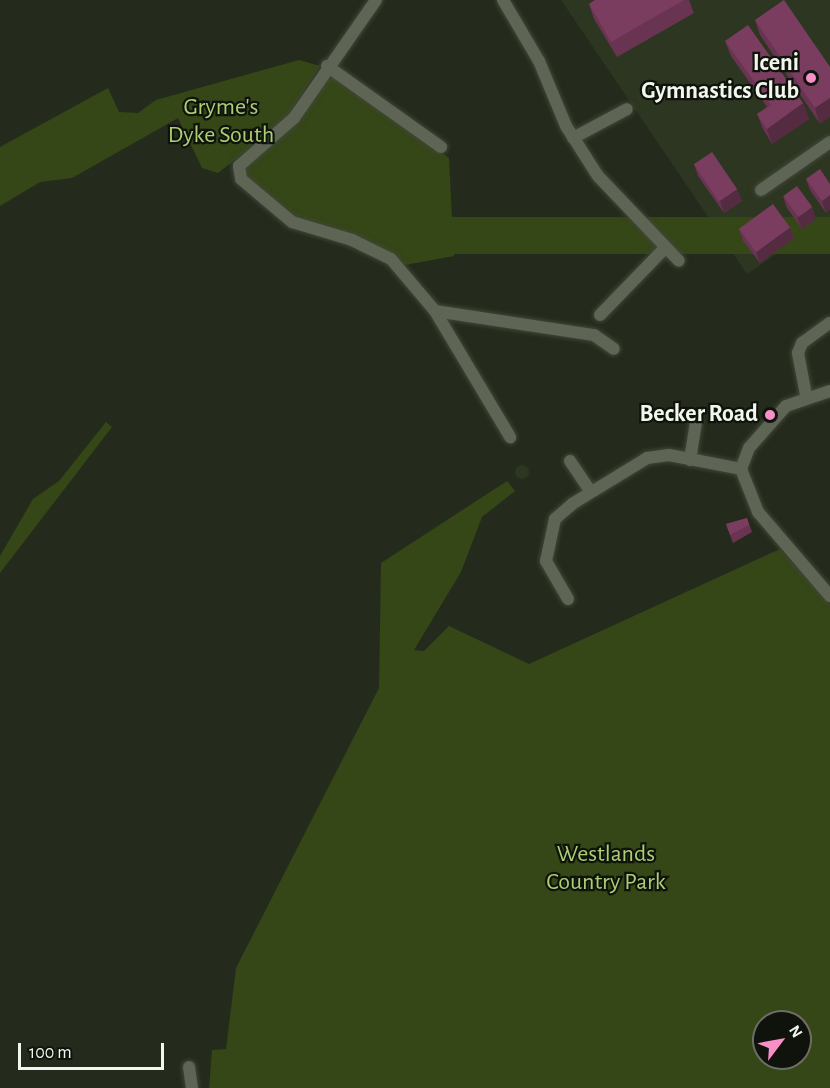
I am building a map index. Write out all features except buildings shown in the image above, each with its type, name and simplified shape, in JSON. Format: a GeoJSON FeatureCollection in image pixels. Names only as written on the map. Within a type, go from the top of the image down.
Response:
{"type":"FeatureCollection","features":[{"type":"Feature","properties":{"kind":"street"},"geometry":{"type":"LineString","coordinates":[[376,0],[327,66],[294,118],[248,155],[238,174],[292,222],[352,240],[392,259],[435,310],[510,437]]}},
{"type":"Feature","properties":{"kind":"street"},"geometry":{"type":"LineString","coordinates":[[502,0],[539,61],[573,138],[624,207],[680,261]]}},
{"type":"Feature","properties":{"kind":"street"},"geometry":{"type":"LineString","coordinates":[[327,66],[441,147]]}},
{"type":"Feature","properties":{"kind":"street"},"geometry":{"type":"LineString","coordinates":[[573,138],[627,109]]}},
{"type":"Feature","properties":{"kind":"street"},"geometry":{"type":"LineString","coordinates":[[761,190],[830,142]]}},
{"type":"Feature","properties":{"kind":"street"},"geometry":{"type":"LineString","coordinates":[[600,315],[665,248]]}},
{"type":"Feature","properties":{"kind":"street"},"geometry":{"type":"LineString","coordinates":[[435,310],[594,335],[614,349]]}},
{"type":"Feature","properties":{"kind":"street"},"geometry":{"type":"LineString","coordinates":[[806,395],[798,352],[802,343],[830,323]]}},
{"type":"Feature","properties":{"kind":"street"},"geometry":{"type":"LineString","coordinates":[[830,392],[806,395],[786,406],[759,434],[741,469],[758,512],[830,596]]}},
{"type":"Feature","properties":{"kind":"street"},"geometry":{"type":"LineString","coordinates":[[690,460],[696,422]]}},
{"type":"Feature","properties":{"kind":"street"},"geometry":{"type":"LineString","coordinates":[[568,599],[546,561],[550,537],[555,519],[590,491],[647,458],[690,460],[741,469]]}},
{"type":"Feature","properties":{"kind":"street"},"geometry":{"type":"LineString","coordinates":[[570,461],[590,491]]}},
{"type":"Feature","properties":{"kind":"street"},"geometry":{"type":"LineString","coordinates":[[189,1067],[192,1088]]}},
{"type":"Feature","properties":{"kind":"shaded area"},"geometry":{"type":"Polygon","coordinates":[[[561,0],[830,0],[830,217],[747,274],[561,0]]]}},
{"type":"Feature","properties":{"kind":"shaded area"},"geometry":{"type":"Polygon","coordinates":[[[519,465],[525,465],[529,472],[525,479],[519,479],[515,475],[515,469],[519,465]]]}},
{"type":"Feature","properties":{"kind":"green space","name":"Gryme's Dyke South"},"geometry":{"type":"Polygon","coordinates":[[[299,60],[320,66],[283,123],[218,173],[202,168],[178,118],[72,178],[40,182],[0,206],[0,147],[108,88],[119,112],[138,113],[156,100],[299,60]]]}},
{"type":"Feature","properties":{"kind":"green space"},"geometry":{"type":"Polygon","coordinates":[[[328,71],[449,158],[454,256],[405,265],[389,253],[306,227],[255,188],[239,166],[328,71]]]}},
{"type":"Feature","properties":{"kind":"green space"},"geometry":{"type":"Polygon","coordinates":[[[448,217],[830,217],[830,254],[448,254],[448,217]]]}},
{"type":"Feature","properties":{"kind":"green space"},"geometry":{"type":"Polygon","coordinates":[[[106,422],[112,427],[0,573],[0,556],[33,499],[59,481],[106,422]]]}},
{"type":"Feature","properties":{"kind":"green space","name":"Westlands Country Park"},"geometry":{"type":"Polygon","coordinates":[[[507,481],[515,491],[482,517],[461,572],[414,650],[424,651],[449,626],[529,664],[780,549],[830,604],[830,1088],[209,1088],[212,1050],[226,1049],[236,968],[379,688],[381,563],[507,481]]]}},
{"type":"Feature","properties":{"kind":"place","name":"Iceni Gymnastics Club"},"geometry":{"type":"Point","coordinates":[811,78]}},
{"type":"Feature","properties":{"kind":"place","name":"Becker Road"},"geometry":{"type":"Point","coordinates":[770,415]}}]}
